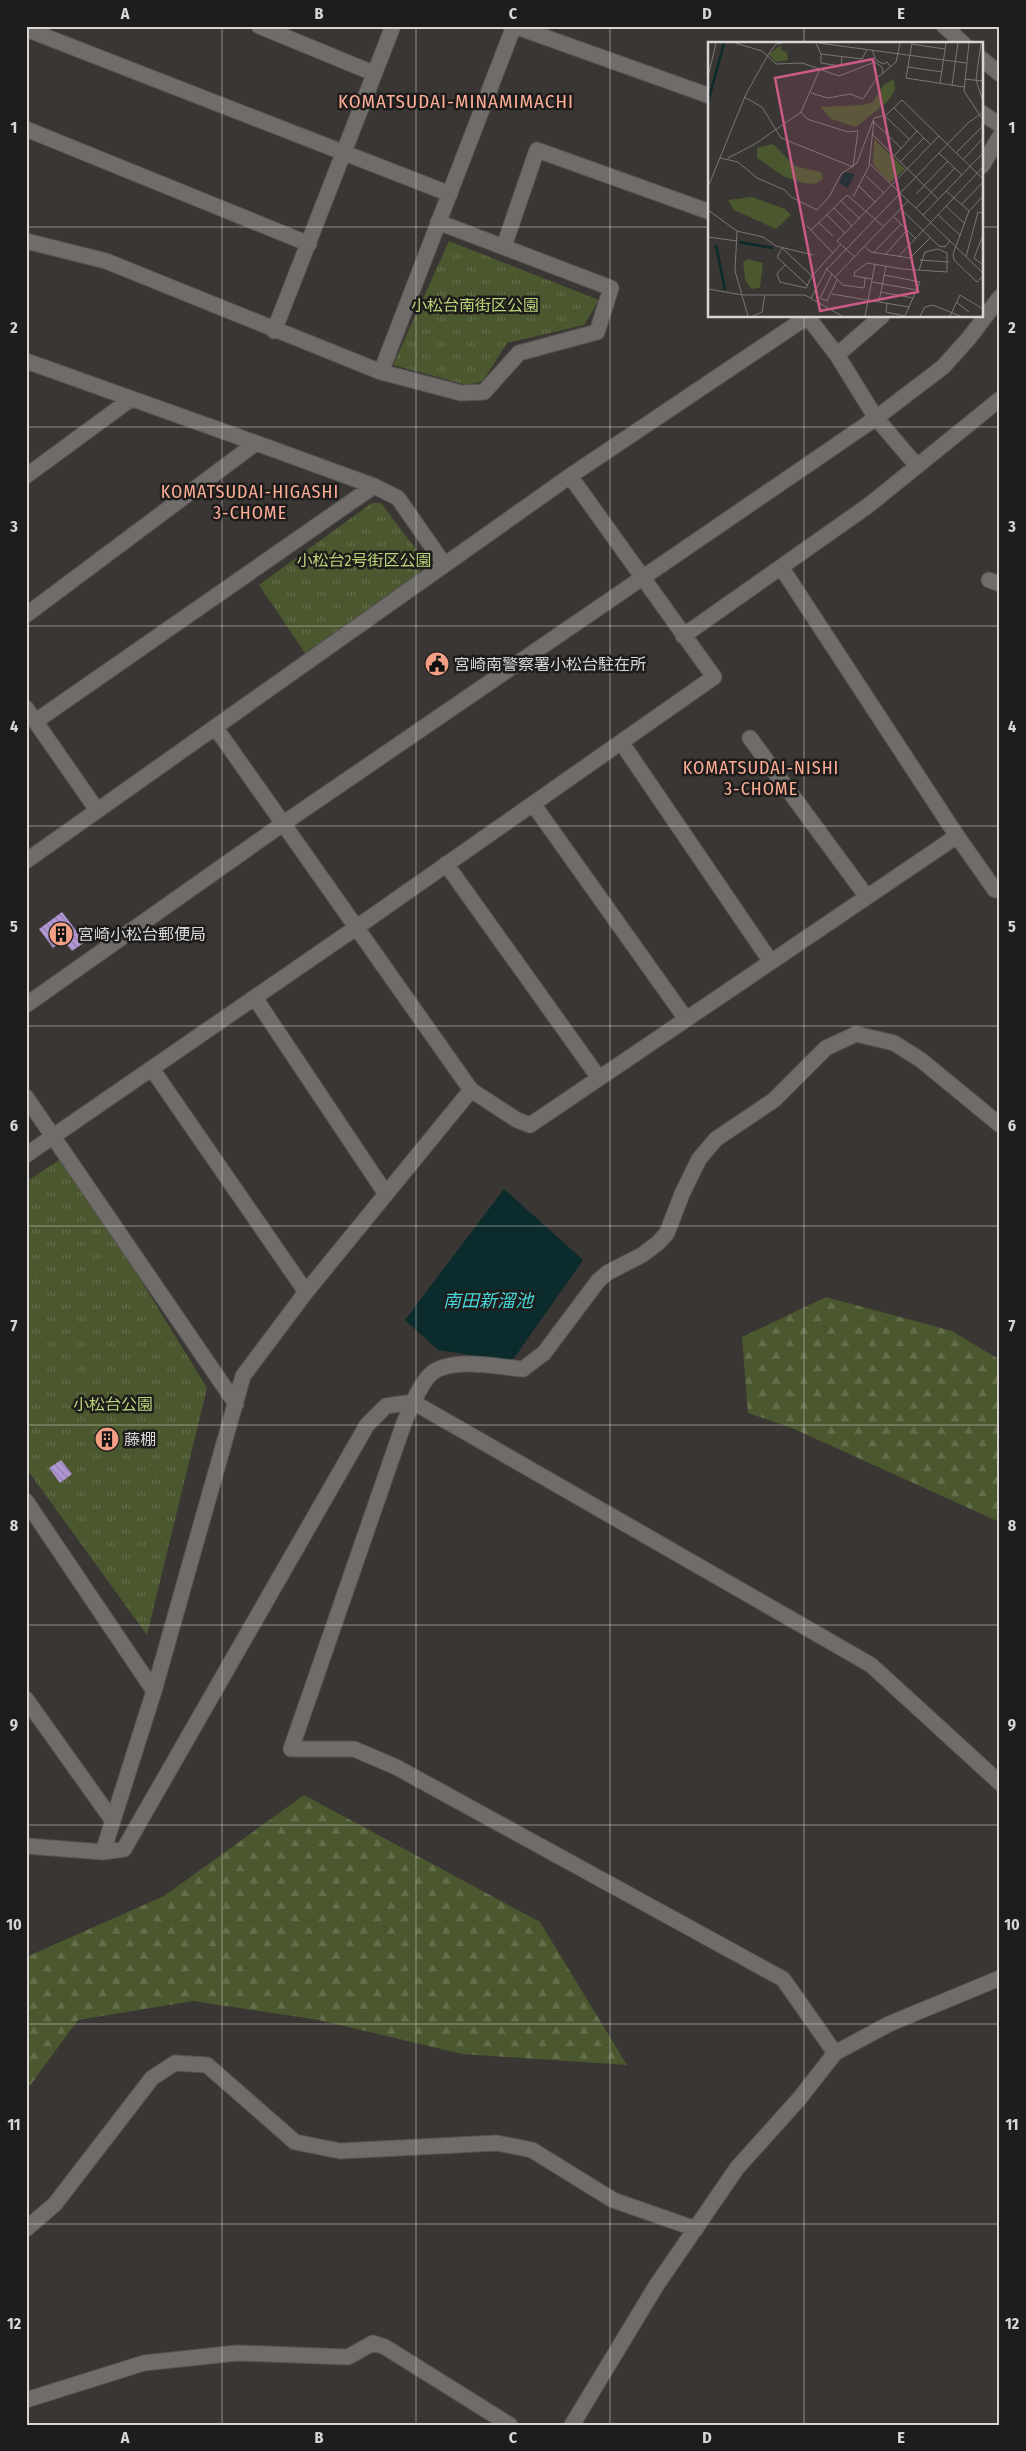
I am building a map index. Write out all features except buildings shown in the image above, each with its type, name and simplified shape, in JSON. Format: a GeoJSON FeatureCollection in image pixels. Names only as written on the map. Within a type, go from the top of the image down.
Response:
{"type":"FeatureCollection","features":[{"type":"Feature","properties":{"kind":"street"},"geometry":{"type":"LineString","coordinates":[[258,26],[374,72]]}},
{"type":"Feature","properties":{"kind":"street"},"geometry":{"type":"LineString","coordinates":[[274,331],[393,26]]}},
{"type":"Feature","properties":{"kind":"street"},"geometry":{"type":"LineString","coordinates":[[381,372],[514,26],[708,95]]}},
{"type":"Feature","properties":{"kind":"street"},"geometry":{"type":"LineString","coordinates":[[944,26],[962,42]]}},
{"type":"Feature","properties":{"kind":"street"},"geometry":{"type":"LineString","coordinates":[[26,29],[450,194]]}},
{"type":"Feature","properties":{"kind":"street"},"geometry":{"type":"LineString","coordinates":[[984,61],[1000,74]]}},
{"type":"Feature","properties":{"kind":"street"},"geometry":{"type":"LineString","coordinates":[[984,114],[1000,125]]}},
{"type":"Feature","properties":{"kind":"street"},"geometry":{"type":"LineString","coordinates":[[26,129],[309,244]]}},
{"type":"Feature","properties":{"kind":"street"},"geometry":{"type":"LineString","coordinates":[[984,163],[1000,136]]}},
{"type":"Feature","properties":{"kind":"street"},"geometry":{"type":"LineString","coordinates":[[504,246],[537,150],[708,211]]}},
{"type":"Feature","properties":{"kind":"street"},"geometry":{"type":"LineString","coordinates":[[26,241],[106,261],[274,331],[381,372],[462,392],[484,392],[519,353],[597,332],[611,288],[438,222]]}},
{"type":"Feature","properties":{"kind":"street"},"geometry":{"type":"LineString","coordinates":[[26,1005],[284,823],[876,418],[943,368],[1000,297]]}},
{"type":"Feature","properties":{"kind":"street"},"geometry":{"type":"LineString","coordinates":[[26,861],[570,476],[806,318]]}},
{"type":"Feature","properties":{"kind":"street"},"geometry":{"type":"LineString","coordinates":[[808,318],[837,355],[876,418],[916,466]]}},
{"type":"Feature","properties":{"kind":"street"},"geometry":{"type":"LineString","coordinates":[[837,355],[880,318]]}},
{"type":"Feature","properties":{"kind":"street"},"geometry":{"type":"LineString","coordinates":[[26,361],[131,400],[256,442],[374,486],[398,498],[444,564]]}},
{"type":"Feature","properties":{"kind":"street"},"geometry":{"type":"LineString","coordinates":[[683,636],[869,505],[1000,399]]}},
{"type":"Feature","properties":{"kind":"street"},"geometry":{"type":"LineString","coordinates":[[26,476],[131,400]]}},
{"type":"Feature","properties":{"kind":"street"},"geometry":{"type":"LineString","coordinates":[[26,615],[256,442]]}},
{"type":"Feature","properties":{"kind":"street"},"geometry":{"type":"LineString","coordinates":[[26,1155],[255,998],[714,677],[570,476]]}},
{"type":"Feature","properties":{"kind":"street"},"geometry":{"type":"LineString","coordinates":[[36,721],[374,486]]}},
{"type":"Feature","properties":{"kind":"street"},"geometry":{"type":"LineString","coordinates":[[781,567],[957,836],[995,890]]}},
{"type":"Feature","properties":{"kind":"street"},"geometry":{"type":"LineString","coordinates":[[26,708],[97,810]]}},
{"type":"Feature","properties":{"kind":"street"},"geometry":{"type":"LineString","coordinates":[[215,726],[471,1090],[517,1120],[530,1125],[957,836]]}},
{"type":"Feature","properties":{"kind":"street"},"geometry":{"type":"LineString","coordinates":[[750,738],[868,897]]}},
{"type":"Feature","properties":{"kind":"street"},"geometry":{"type":"LineString","coordinates":[[621,742],[771,962]]}},
{"type":"Feature","properties":{"kind":"street"},"geometry":{"type":"LineString","coordinates":[[533,804],[686,1019]]}},
{"type":"Feature","properties":{"kind":"street"},"geometry":{"type":"LineString","coordinates":[[446,864],[599,1078]]}},
{"type":"Feature","properties":{"kind":"street"},"geometry":{"type":"LineString","coordinates":[[255,998],[386,1194]]}},
{"type":"Feature","properties":{"kind":"street"},"geometry":{"type":"LineString","coordinates":[[835,2053],[782,1979],[396,1767],[354,1749],[291,1748],[412,1402],[432,1373],[454,1364],[523,1369],[544,1352],[598,1281],[607,1273],[642,1255],[658,1243],[667,1232],[682,1194],[699,1159],[716,1139],[774,1100],[826,1048],[856,1034],[894,1043],[921,1060],[1000,1125]]}},
{"type":"Feature","properties":{"kind":"street"},"geometry":{"type":"LineString","coordinates":[[152,1069],[306,1292]]}},
{"type":"Feature","properties":{"kind":"street"},"geometry":{"type":"LineString","coordinates":[[103,1852],[154,1691],[243,1376],[306,1292],[471,1090]]}},
{"type":"Feature","properties":{"kind":"street"},"geometry":{"type":"LineString","coordinates":[[26,1097],[236,1404]]}},
{"type":"Feature","properties":{"kind":"street"},"geometry":{"type":"LineString","coordinates":[[26,1846],[103,1852],[124,1850],[367,1425],[386,1406],[412,1402],[871,1664],[1000,1783]]}},
{"type":"Feature","properties":{"kind":"street"},"geometry":{"type":"LineString","coordinates":[[26,1501],[154,1691]]}},
{"type":"Feature","properties":{"kind":"street"},"geometry":{"type":"LineString","coordinates":[[26,1699],[113,1822]]}},
{"type":"Feature","properties":{"kind":"street"},"geometry":{"type":"LineString","coordinates":[[572,2425],[656,2286],[737,2168],[799,2099],[835,2053],[889,2024],[1000,1978]]}},
{"type":"Feature","properties":{"kind":"street"},"geometry":{"type":"LineString","coordinates":[[26,2229],[55,2204],[152,2078],[175,2062],[207,2065],[295,2142],[340,2151],[498,2143],[532,2150],[613,2200],[696,2229]]}},
{"type":"Feature","properties":{"kind":"street"},"geometry":{"type":"LineString","coordinates":[[26,2400],[144,2363],[237,2353],[348,2357],[373,2343],[385,2347],[510,2425]]}},
{"type":"Feature","properties":{"kind":"green space","name":"小松台南街区公園"},"geometry":{"type":"Polygon","coordinates":[[[449,241],[599,300],[584,325],[507,343],[483,381],[467,385],[393,365],[449,241]]]}},
{"type":"Feature","properties":{"kind":"green space","name":"小松台2号街区公園"},"geometry":{"type":"Polygon","coordinates":[[[372,503],[381,503],[424,560],[420,572],[305,653],[259,585],[372,503]]]}},
{"type":"Feature","properties":{"kind":"green space","name":"小松台公園"},"geometry":{"type":"Polygon","coordinates":[[[65,1156],[207,1388],[147,1635],[26,1468],[26,1182],[65,1156]]]}},
{"type":"Feature","properties":{"kind":"green space"},"geometry":{"type":"Polygon","coordinates":[[[826,1297],[952,1331],[1000,1360],[1000,1524],[792,1428],[748,1413],[742,1337],[826,1297]]]}},
{"type":"Feature","properties":{"kind":"green space"},"geometry":{"type":"Polygon","coordinates":[[[304,1795],[540,1922],[627,2065],[462,2054],[319,2020],[193,2001],[78,2020],[26,2091],[26,1957],[164,1896],[304,1795]]]}},
{"type":"Feature","properties":{"kind":"water","name":"南田新溜池"},"geometry":{"type":"Polygon","coordinates":[[[504,1189],[583,1260],[512,1361],[438,1350],[405,1320],[504,1189]]]}},
{"type":"Feature","properties":{"kind":"place","name":"宮崎南警察署小松台駐在所"},"geometry":{"type":"Point","coordinates":[437,664]}},
{"type":"Feature","properties":{"kind":"place","name":"宮崎小松台郵便局"},"geometry":{"type":"Point","coordinates":[61,934]}},
{"type":"Feature","properties":{"kind":"place","name":"藤棚"},"geometry":{"type":"Point","coordinates":[107,1439]}},
{"type":"Feature","properties":{"kind":"district","name":"KOMATSUDAI-MINAMIMACHI"},"geometry":{"type":"Point","coordinates":[456,101]}},
{"type":"Feature","properties":{"kind":"district","name":"KOMATSUDAI-HIGASHI 3-CHOME"},"geometry":{"type":"Point","coordinates":[250,502]}},
{"type":"Feature","properties":{"kind":"district","name":"KOMATSUDAI-NISHI 3-CHOME"},"geometry":{"type":"Point","coordinates":[761,778]}}]}
